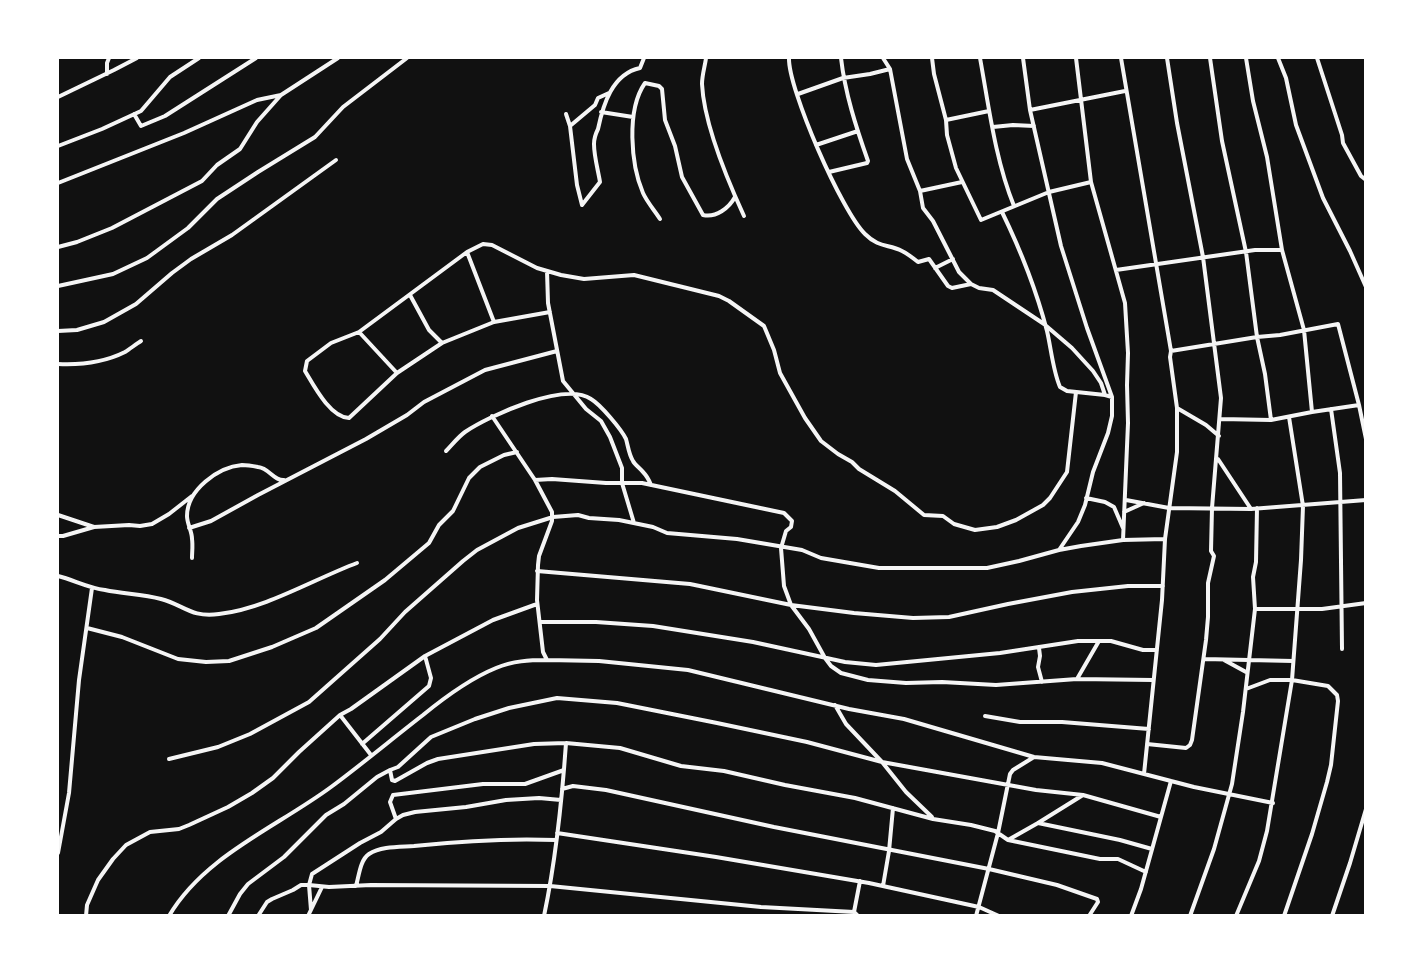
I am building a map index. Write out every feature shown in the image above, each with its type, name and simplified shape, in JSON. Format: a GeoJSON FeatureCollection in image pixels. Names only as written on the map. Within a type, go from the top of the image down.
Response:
{"type":"FeatureCollection","features":[{"type":"Feature","properties":{"kind":"street"},"geometry":{"type":"LineString","coordinates":[[107,74],[109,58]]}},
{"type":"Feature","properties":{"kind":"street"},"geometry":{"type":"LineString","coordinates":[[58,97],[137,58]]}},
{"type":"Feature","properties":{"kind":"street"},"geometry":{"type":"LineString","coordinates":[[58,146],[141,111],[170,77],[199,58]]}},
{"type":"Feature","properties":{"kind":"street"},"geometry":{"type":"LineString","coordinates":[[134,114],[141,126],[165,116],[256,58]]}},
{"type":"Feature","properties":{"kind":"street"},"geometry":{"type":"LineString","coordinates":[[58,247],[77,242],[112,228],[202,181],[217,165],[240,149],[257,122],[282,95],[338,58]]}},
{"type":"Feature","properties":{"kind":"street"},"geometry":{"type":"LineString","coordinates":[[58,286],[113,274],[147,258],[188,228],[217,199],[315,137],[343,107],[407,58]]}},
{"type":"Feature","properties":{"kind":"street"},"geometry":{"type":"LineString","coordinates":[[566,114],[570,126],[577,185],[582,205],[600,182],[594,143],[609,93],[620,80],[633,70],[640,68],[644,58]]}},
{"type":"Feature","properties":{"kind":"street"},"geometry":{"type":"LineString","coordinates":[[706,58],[702,84],[706,110],[721,160],[744,216]]}},
{"type":"Feature","properties":{"kind":"street"},"geometry":{"type":"LineString","coordinates":[[789,58],[789,70],[816,145],[846,207],[863,233],[877,243],[901,250],[918,262],[929,259],[948,286],[952,288],[971,284]]}},
{"type":"Feature","properties":{"kind":"street"},"geometry":{"type":"LineString","coordinates":[[829,172],[868,162],[843,78],[841,58]]}},
{"type":"Feature","properties":{"kind":"street"},"geometry":{"type":"LineString","coordinates":[[883,58],[890,69],[907,159],[920,191],[923,208],[932,219],[959,272],[971,284],[996,292],[1044,324],[1067,343],[1093,371],[1101,383],[1105,395]]}},
{"type":"Feature","properties":{"kind":"street"},"geometry":{"type":"LineString","coordinates":[[932,58],[934,74],[946,120],[947,135],[962,182],[982,220],[1050,192],[1091,182]]}},
{"type":"Feature","properties":{"kind":"street"},"geometry":{"type":"LineString","coordinates":[[980,58],[1001,168],[1014,206]]}},
{"type":"Feature","properties":{"kind":"street"},"geometry":{"type":"LineString","coordinates":[[1023,58],[1030,110],[1061,246],[1112,397],[1112,416],[1108,433],[1093,472],[1078,522],[1059,550]]}},
{"type":"Feature","properties":{"kind":"street"},"geometry":{"type":"LineString","coordinates":[[1076,58],[1091,182],[1125,303],[1128,353],[1128,454],[1123,540]]}},
{"type":"Feature","properties":{"kind":"street"},"geometry":{"type":"LineString","coordinates":[[1121,58],[1125,91],[1171,351],[1170,357],[1177,408],[1177,452],[1165,539],[1163,586],[1144,774]]}},
{"type":"Feature","properties":{"kind":"street"},"geometry":{"type":"LineString","coordinates":[[1147,744],[1186,748],[1190,745],[1204,659],[1208,617],[1208,583],[1214,556],[1211,551],[1212,508],[1222,398],[1213,344],[1203,256],[1177,123],[1168,58]]}},
{"type":"Feature","properties":{"kind":"street"},"geometry":{"type":"LineString","coordinates":[[1210,58],[1222,141],[1246,252],[1271,420]]}},
{"type":"Feature","properties":{"kind":"street"},"geometry":{"type":"LineString","coordinates":[[1246,58],[1252,100],[1267,157],[1282,250],[1288,278],[1304,330],[1312,412]]}},
{"type":"Feature","properties":{"kind":"street"},"geometry":{"type":"LineString","coordinates":[[1278,58],[1286,78],[1298,130],[1323,198],[1366,287]]}},
{"type":"Feature","properties":{"kind":"street"},"geometry":{"type":"LineString","coordinates":[[1317,58],[1343,143],[1361,176],[1366,180]]}},
{"type":"Feature","properties":{"kind":"street"},"geometry":{"type":"LineString","coordinates":[[798,94],[843,78],[890,69]]}},
{"type":"Feature","properties":{"kind":"street"},"geometry":{"type":"LineString","coordinates":[[660,219],[644,195],[633,149],[633,117],[645,83],[661,87],[662,89],[665,120],[682,177],[703,215],[710,216],[725,209],[731,204],[735,196]]}},
{"type":"Feature","properties":{"kind":"street"},"geometry":{"type":"LineString","coordinates":[[1030,110],[1080,98],[1125,91]]}},
{"type":"Feature","properties":{"kind":"street"},"geometry":{"type":"LineString","coordinates":[[570,126],[595,105],[598,98],[609,93]]}},
{"type":"Feature","properties":{"kind":"street"},"geometry":{"type":"LineString","coordinates":[[58,183],[184,134],[257,100],[282,95]]}},
{"type":"Feature","properties":{"kind":"street"},"geometry":{"type":"LineString","coordinates":[[946,120],[989,111]]}},
{"type":"Feature","properties":{"kind":"street"},"geometry":{"type":"LineString","coordinates":[[602,112],[633,117]]}},
{"type":"Feature","properties":{"kind":"street"},"geometry":{"type":"LineString","coordinates":[[993,126],[1034,126]]}},
{"type":"Feature","properties":{"kind":"street"},"geometry":{"type":"LineString","coordinates":[[816,145],[858,131]]}},
{"type":"Feature","properties":{"kind":"street"},"geometry":{"type":"LineString","coordinates":[[58,331],[77,330],[104,322],[136,304],[172,272],[232,235],[336,160]]}},
{"type":"Feature","properties":{"kind":"street"},"geometry":{"type":"LineString","coordinates":[[920,191],[962,182]]}},
{"type":"Feature","properties":{"kind":"street"},"geometry":{"type":"LineString","coordinates":[[1002,212],[1030,273],[1061,389],[1112,397]]}},
{"type":"Feature","properties":{"kind":"street"},"geometry":{"type":"LineString","coordinates":[[550,312],[494,322],[442,343],[396,373],[349,418],[343,418],[322,398],[306,370],[307,361],[331,342],[359,332],[466,252],[483,244],[492,245],[537,268],[584,279],[634,275],[718,296],[729,301],[764,326],[774,350],[780,373],[805,418],[821,440],[859,469],[895,491],[924,515],[943,516],[954,524],[975,530],[997,527],[1016,520],[1043,505],[1050,498],[1067,472],[1076,392]]}},
{"type":"Feature","properties":{"kind":"street"},"geometry":{"type":"LineString","coordinates":[[1116,270],[1203,256],[1282,250]]}},
{"type":"Feature","properties":{"kind":"street"},"geometry":{"type":"LineString","coordinates":[[466,252],[494,322]]}},
{"type":"Feature","properties":{"kind":"street"},"geometry":{"type":"LineString","coordinates":[[935,268],[953,259]]}},
{"type":"Feature","properties":{"kind":"street"},"geometry":{"type":"LineString","coordinates":[[547,271],[548,303],[563,381],[585,408],[603,423],[622,468],[622,483],[634,523]]}},
{"type":"Feature","properties":{"kind":"street"},"geometry":{"type":"LineString","coordinates":[[410,295],[429,330],[442,343]]}},
{"type":"Feature","properties":{"kind":"street"},"geometry":{"type":"LineString","coordinates":[[1171,351],[1257,336],[1280,335],[1338,324],[1366,439]]}},
{"type":"Feature","properties":{"kind":"street"},"geometry":{"type":"LineString","coordinates":[[359,332],[396,373]]}},
{"type":"Feature","properties":{"kind":"street"},"geometry":{"type":"LineString","coordinates":[[58,364],[81,364],[106,358],[124,352],[141,341]]}},
{"type":"Feature","properties":{"kind":"street"},"geometry":{"type":"LineString","coordinates":[[189,528],[211,521],[366,439],[407,415],[424,402],[485,370],[557,351]]}},
{"type":"Feature","properties":{"kind":"street"},"geometry":{"type":"LineString","coordinates":[[446,451],[463,434],[492,416],[533,401],[558,395],[576,395],[590,398],[616,424],[626,440],[633,461],[643,471],[651,485]]}},
{"type":"Feature","properties":{"kind":"street"},"geometry":{"type":"LineString","coordinates":[[1221,419],[1271,420],[1359,406]]}},
{"type":"Feature","properties":{"kind":"street"},"geometry":{"type":"LineString","coordinates":[[1177,408],[1206,425],[1219,436]]}},
{"type":"Feature","properties":{"kind":"street"},"geometry":{"type":"LineString","coordinates":[[1331,409],[1340,473],[1342,649]]}},
{"type":"Feature","properties":{"kind":"street"},"geometry":{"type":"LineString","coordinates":[[492,416],[536,480],[550,506],[553,517],[539,556],[537,571],[543,652],[547,660]]}},
{"type":"Feature","properties":{"kind":"street"},"geometry":{"type":"LineString","coordinates":[[1236,916],[1261,854],[1273,803],[1292,680],[1303,506],[1289,417]]}},
{"type":"Feature","properties":{"kind":"street"},"geometry":{"type":"LineString","coordinates":[[87,628],[122,637],[178,659],[187,660],[229,661],[272,647],[316,628],[385,580],[431,541],[440,524],[453,511],[475,472],[491,460],[517,452]]}},
{"type":"Feature","properties":{"kind":"street"},"geometry":{"type":"LineString","coordinates":[[1217,457],[1251,509]]}},
{"type":"Feature","properties":{"kind":"street"},"geometry":{"type":"LineString","coordinates":[[58,536],[94,527],[152,524],[169,514],[194,494],[205,482],[225,470],[242,466],[261,467],[282,481],[296,476]]}},
{"type":"Feature","properties":{"kind":"street"},"geometry":{"type":"LineString","coordinates":[[536,480],[636,482],[784,514],[791,519],[792,524],[786,531],[781,548],[784,586],[791,605],[809,629],[825,658],[831,666],[841,673],[868,680],[996,685],[1077,679],[1154,680]]}},
{"type":"Feature","properties":{"kind":"street"},"geometry":{"type":"LineString","coordinates":[[192,558],[192,538],[187,517],[188,505],[194,494]]}},
{"type":"Feature","properties":{"kind":"street"},"geometry":{"type":"LineString","coordinates":[[1086,498],[1105,502],[1114,507],[1123,528]]}},
{"type":"Feature","properties":{"kind":"street"},"geometry":{"type":"LineString","coordinates":[[1126,500],[1169,508],[1251,509],[1366,500]]}},
{"type":"Feature","properties":{"kind":"street"},"geometry":{"type":"LineString","coordinates":[[1124,512],[1144,503]]}},
{"type":"Feature","properties":{"kind":"street"},"geometry":{"type":"LineString","coordinates":[[1190,916],[1214,849],[1230,794],[1246,689],[1246,672],[1255,609],[1254,577],[1257,508]]}},
{"type":"Feature","properties":{"kind":"street"},"geometry":{"type":"LineString","coordinates":[[169,759],[218,747],[250,734],[309,702],[380,638],[405,612],[477,550],[518,528],[553,517],[578,515],[634,523],[659,529],[667,533],[744,540],[781,548],[802,550],[821,558],[872,568],[987,568],[1059,550],[1123,540],[1165,539]]}},
{"type":"Feature","properties":{"kind":"street"},"geometry":{"type":"LineString","coordinates":[[58,516],[94,527]]}},
{"type":"Feature","properties":{"kind":"street"},"geometry":{"type":"LineString","coordinates":[[58,576],[92,588],[142,594],[164,600],[186,611],[217,615],[236,612],[260,604],[312,584],[337,570],[357,563]]}},
{"type":"Feature","properties":{"kind":"street"},"geometry":{"type":"LineString","coordinates":[[537,571],[690,584],[791,605],[887,616],[945,618],[1072,592],[1128,586],[1163,586]]}},
{"type":"Feature","properties":{"kind":"street"},"geometry":{"type":"LineString","coordinates":[[58,853],[69,793],[79,680],[92,588]]}},
{"type":"Feature","properties":{"kind":"street"},"geometry":{"type":"LineString","coordinates":[[1255,609],[1322,609],[1366,603]]}},
{"type":"Feature","properties":{"kind":"street"},"geometry":{"type":"LineString","coordinates":[[86,916],[87,905],[98,880],[112,859],[126,845],[150,832],[184,827],[228,807],[252,793],[273,778],[298,752],[340,715],[352,709],[425,656],[493,620],[538,604]]}},
{"type":"Feature","properties":{"kind":"street"},"geometry":{"type":"LineString","coordinates":[[540,622],[596,622],[653,626],[753,642],[825,658],[879,665],[975,656],[1078,641],[1118,642],[1143,650],[1157,650]]}},
{"type":"Feature","properties":{"kind":"street"},"geometry":{"type":"LineString","coordinates":[[1077,679],[1099,641]]}},
{"type":"Feature","properties":{"kind":"street"},"geometry":{"type":"LineString","coordinates":[[1039,648],[1038,667],[1042,682]]}},
{"type":"Feature","properties":{"kind":"street"},"geometry":{"type":"LineString","coordinates":[[362,744],[428,686],[431,678],[425,656]]}},
{"type":"Feature","properties":{"kind":"street"},"geometry":{"type":"LineString","coordinates":[[1204,659],[1293,661]]}},
{"type":"Feature","properties":{"kind":"street"},"geometry":{"type":"LineString","coordinates":[[169,916],[186,891],[211,869],[277,822],[330,788],[446,696],[494,668],[522,660],[599,661],[675,668],[904,719],[1034,757],[1102,763],[1171,781],[1273,803]]}},
{"type":"Feature","properties":{"kind":"street"},"geometry":{"type":"LineString","coordinates":[[1223,660],[1246,672]]}},
{"type":"Feature","properties":{"kind":"street"},"geometry":{"type":"LineString","coordinates":[[1246,689],[1270,680],[1292,680],[1328,686],[1337,695],[1338,708],[1327,782],[1312,834],[1284,916]]}},
{"type":"Feature","properties":{"kind":"street"},"geometry":{"type":"LineString","coordinates":[[228,916],[248,884],[284,856],[327,814],[344,804],[377,777],[398,767],[436,735],[509,708],[557,698],[617,703],[806,742],[882,762],[1036,790],[1083,795],[1161,817]]}},
{"type":"Feature","properties":{"kind":"street"},"geometry":{"type":"LineString","coordinates":[[835,705],[846,724],[882,762],[906,792],[934,819]]}},
{"type":"Feature","properties":{"kind":"street"},"geometry":{"type":"LineString","coordinates":[[340,715],[372,755]]}},
{"type":"Feature","properties":{"kind":"street"},"geometry":{"type":"LineString","coordinates":[[986,716],[1020,722],[1062,722],[1149,729]]}},
{"type":"Feature","properties":{"kind":"street"},"geometry":{"type":"LineString","coordinates":[[390,770],[392,780],[396,781],[427,763],[438,759],[534,744],[566,742],[620,748],[681,766],[724,771],[785,786],[846,796],[934,819],[971,824],[998,833],[1008,840],[1100,859],[1118,859],[1146,872]]}},
{"type":"Feature","properties":{"kind":"street"},"geometry":{"type":"LineString","coordinates":[[544,916],[557,833],[566,742]]}},
{"type":"Feature","properties":{"kind":"street"},"geometry":{"type":"LineString","coordinates":[[976,916],[998,833],[1010,774],[1034,757]]}},
{"type":"Feature","properties":{"kind":"street"},"geometry":{"type":"LineString","coordinates":[[396,819],[390,802],[393,795],[483,784],[525,784],[564,770]]}},
{"type":"Feature","properties":{"kind":"street"},"geometry":{"type":"LineString","coordinates":[[1131,916],[1146,872],[1171,781]]}},
{"type":"Feature","properties":{"kind":"street"},"geometry":{"type":"LineString","coordinates":[[562,789],[582,787],[606,790],[704,812],[989,869],[1057,885],[1097,900],[1098,902],[1089,916]]}},
{"type":"Feature","properties":{"kind":"street"},"geometry":{"type":"LineString","coordinates":[[1008,840],[1083,795]]}},
{"type":"Feature","properties":{"kind":"street"},"geometry":{"type":"LineString","coordinates":[[311,910],[309,885],[312,873],[360,843],[380,833],[396,819],[415,812],[448,810],[506,800],[540,798],[561,800]]}},
{"type":"Feature","properties":{"kind":"street"},"geometry":{"type":"LineString","coordinates":[[883,886],[893,808]]}},
{"type":"Feature","properties":{"kind":"street"},"geometry":{"type":"LineString","coordinates":[[1332,916],[1366,809]]}},
{"type":"Feature","properties":{"kind":"street"},"geometry":{"type":"LineString","coordinates":[[1038,823],[1120,840],[1152,849]]}},
{"type":"Feature","properties":{"kind":"street"},"geometry":{"type":"LineString","coordinates":[[557,833],[860,881],[979,907],[999,916]]}},
{"type":"Feature","properties":{"kind":"street"},"geometry":{"type":"LineString","coordinates":[[356,886],[361,867],[367,856],[378,850],[478,841],[516,839],[556,840]]}},
{"type":"Feature","properties":{"kind":"street"},"geometry":{"type":"LineString","coordinates":[[258,916],[267,902],[301,885],[322,887],[550,886],[761,907],[856,914],[860,881]]}},
{"type":"Feature","properties":{"kind":"street"},"geometry":{"type":"LineString","coordinates":[[308,916],[322,887]]}}]}
